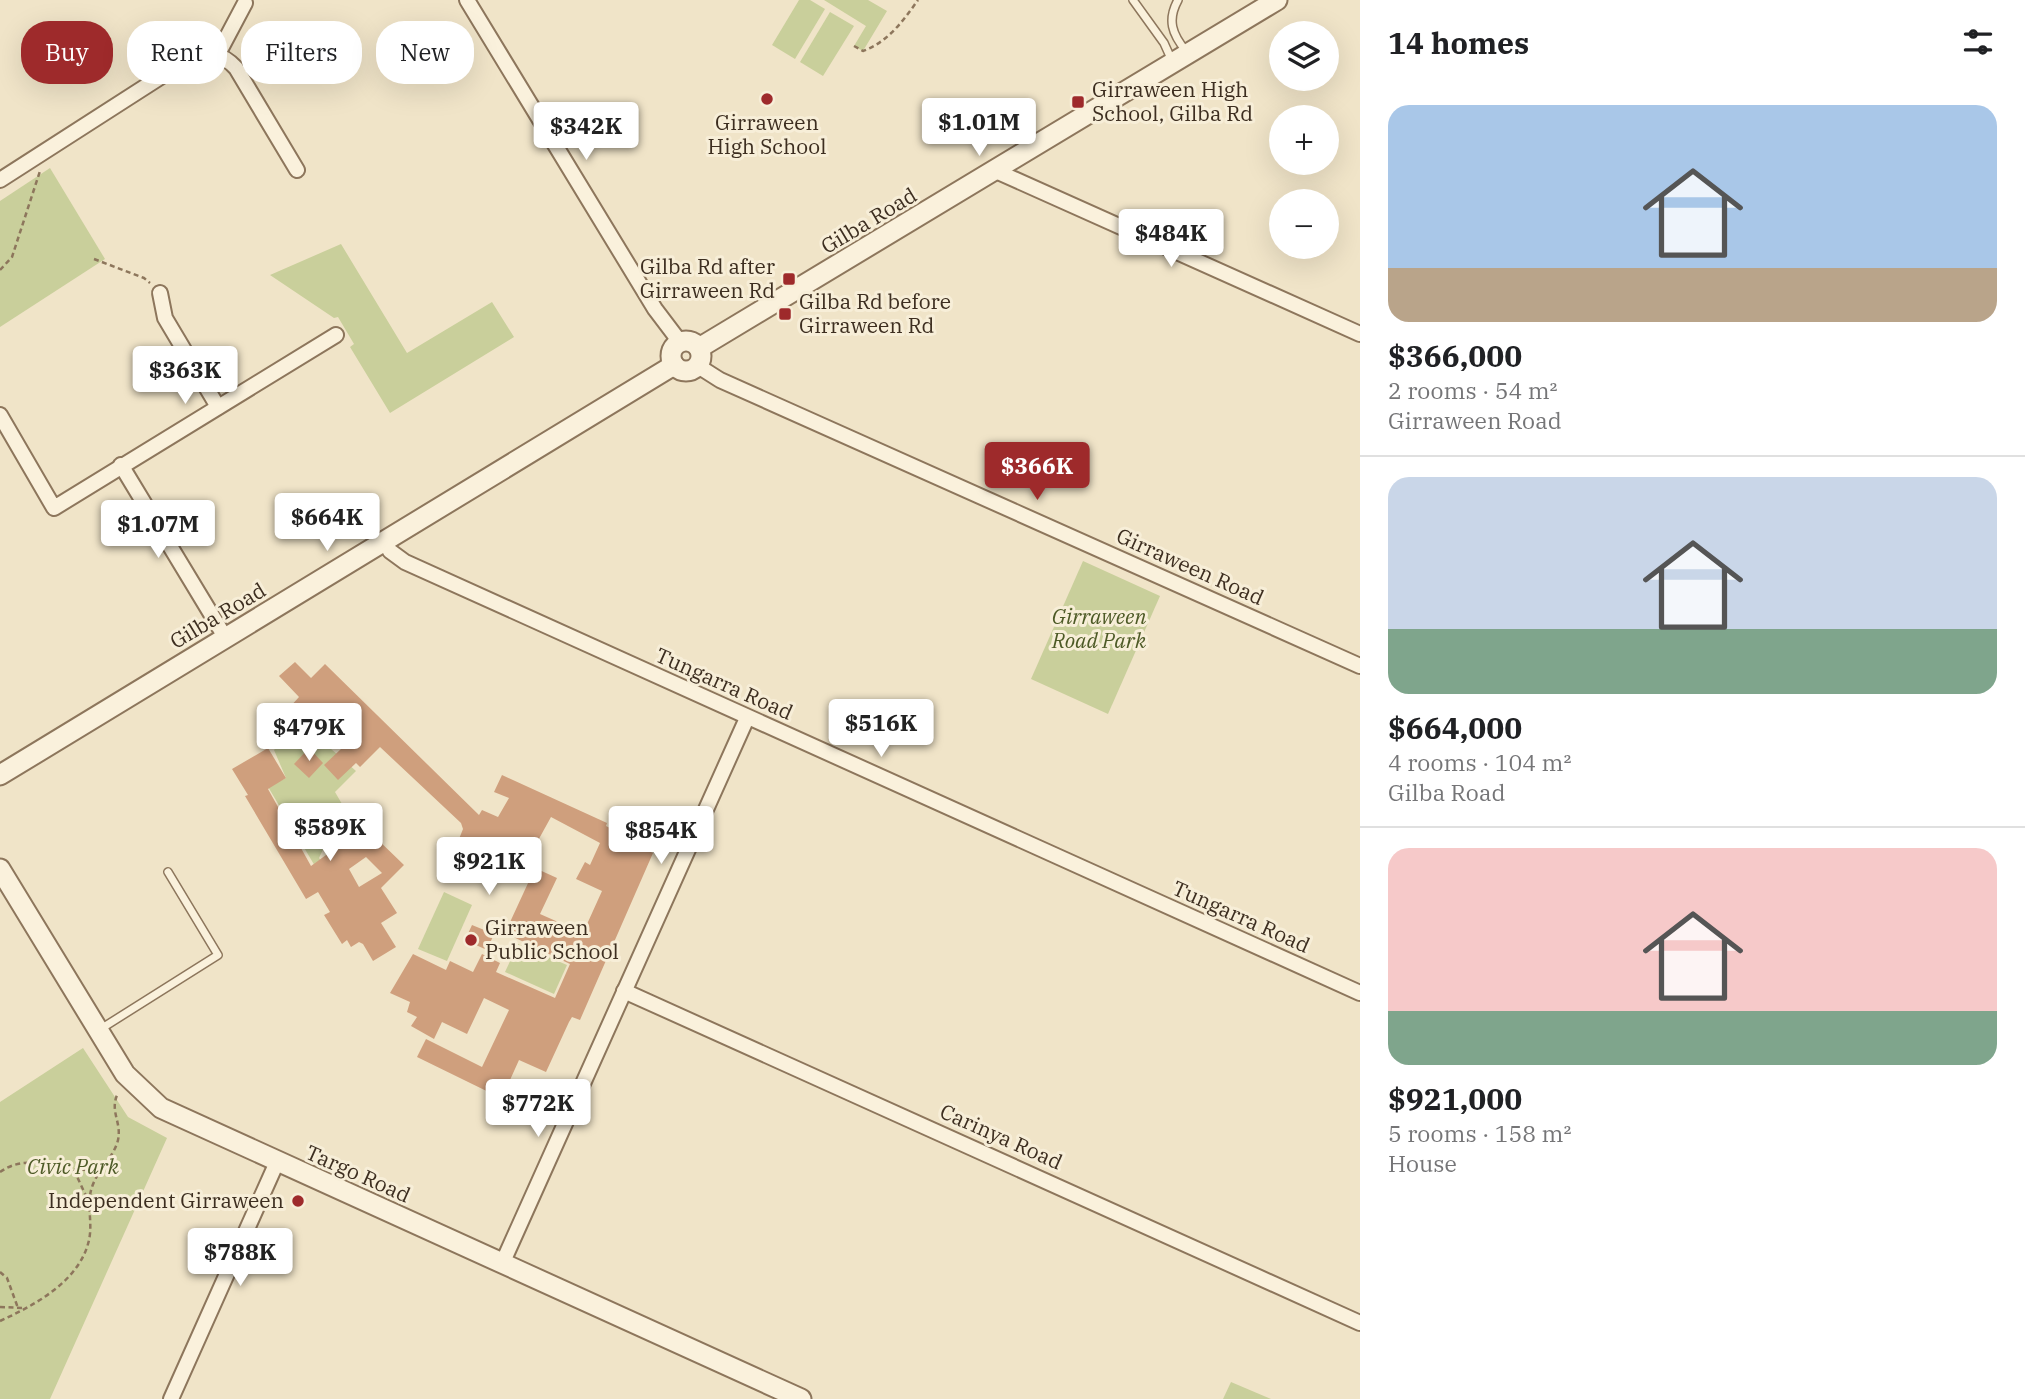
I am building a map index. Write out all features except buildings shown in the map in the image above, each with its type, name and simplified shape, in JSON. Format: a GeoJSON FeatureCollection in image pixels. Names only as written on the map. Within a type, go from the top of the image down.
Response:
{"type":"FeatureCollection","features":[{"type":"Feature","properties":{"kind":"street","name":"Girraween Road"},"geometry":{"type":"LineString","coordinates":[[467,0],[654,309],[692,352],[733,386],[1360,666]]}},
{"type":"Feature","properties":{"kind":"street","name":"Gilba Road"},"geometry":{"type":"LineString","coordinates":[[0,775],[674,365],[686,371],[692,352],[1277,0]]}},
{"type":"Feature","properties":{"kind":"street"},"geometry":{"type":"LineString","coordinates":[[227,37],[245,3]]}},
{"type":"Feature","properties":{"kind":"street"},"geometry":{"type":"LineString","coordinates":[[227,61],[236,68],[297,170]]}},
{"type":"Feature","properties":{"kind":"street"},"geometry":{"type":"LineString","coordinates":[[0,180],[149,84]]}},
{"type":"Feature","properties":{"kind":"street"},"geometry":{"type":"LineString","coordinates":[[996,171],[1360,334]]}},
{"type":"Feature","properties":{"kind":"street"},"geometry":{"type":"LineString","coordinates":[[160,293],[165,318],[218,407]]}},
{"type":"Feature","properties":{"kind":"street"},"geometry":{"type":"LineString","coordinates":[[0,415],[54,508],[336,335]]}},
{"type":"Feature","properties":{"kind":"street"},"geometry":{"type":"LineString","coordinates":[[121,466],[225,637]]}},
{"type":"Feature","properties":{"kind":"street","name":"Tungarra Road"},"geometry":{"type":"LineString","coordinates":[[385,542],[390,551],[405,562],[1360,993]]}},
{"type":"Feature","properties":{"kind":"street"},"geometry":{"type":"LineString","coordinates":[[502,1264],[747,718]]}},
{"type":"Feature","properties":{"kind":"street","name":"Targo Road"},"geometry":{"type":"LineString","coordinates":[[0,869],[125,1073],[161,1108],[801,1399]]}},
{"type":"Feature","properties":{"kind":"street","name":"Carinya Road"},"geometry":{"type":"LineString","coordinates":[[624,991],[1360,1323]]}},
{"type":"Feature","properties":{"kind":"street"},"geometry":{"type":"LineString","coordinates":[[175,1398],[277,1163]]}},
{"type":"Feature","properties":{"kind":"lane"},"geometry":{"type":"LineString","coordinates":[[1133,0],[1164,43],[1181,59]]}},
{"type":"Feature","properties":{"kind":"lane"},"geometry":{"type":"LineString","coordinates":[[1178,0],[1172,10],[1170,26],[1181,59]]}},
{"type":"Feature","properties":{"kind":"lane"},"geometry":{"type":"LineString","coordinates":[[99,1030],[218,955],[168,872]]}},
{"type":"Feature","properties":{"kind":"path"},"geometry":{"type":"LineString","coordinates":[[854,46],[863,51],[876,46],[902,22],[918,0]]}},
{"type":"Feature","properties":{"kind":"path"},"geometry":{"type":"LineString","coordinates":[[0,270],[12,257],[45,151]]}},
{"type":"Feature","properties":{"kind":"path"},"geometry":{"type":"LineString","coordinates":[[94,259],[145,278],[160,293]]}},
{"type":"Feature","properties":{"kind":"path"},"geometry":{"type":"LineString","coordinates":[[0,1321],[50,1294],[78,1265],[89,1240],[88,1201],[100,1168],[117,1144],[118,1124],[113,1112],[118,1093]]}},
{"type":"Feature","properties":{"kind":"path"},"geometry":{"type":"LineString","coordinates":[[0,1172],[22,1162],[46,1162],[74,1170],[100,1168]]}},
{"type":"Feature","properties":{"kind":"path"},"geometry":{"type":"LineString","coordinates":[[74,1170],[88,1201]]}},
{"type":"Feature","properties":{"kind":"path"},"geometry":{"type":"LineString","coordinates":[[0,1272],[7,1278],[18,1308]]}},
{"type":"Feature","properties":{"kind":"path"},"geometry":{"type":"LineString","coordinates":[[0,1307],[28,1308]]}},
{"type":"Feature","properties":{"kind":"green space"},"geometry":{"type":"Polygon","coordinates":[[[799,0],[810,0],[825,9],[795,59],[772,45],[799,0]]]}},
{"type":"Feature","properties":{"kind":"green space"},"geometry":{"type":"Polygon","coordinates":[[[824,0],[868,0],[887,11],[863,51],[854,46],[866,26],[824,0]]]}},
{"type":"Feature","properties":{"kind":"green space"},"geometry":{"type":"Polygon","coordinates":[[[830,12],[854,26],[823,76],[800,62],[830,12]]]}},
{"type":"Feature","properties":{"kind":"green space"},"geometry":{"type":"Polygon","coordinates":[[[50,168],[105,259],[0,327],[0,201],[50,168]]]}},
{"type":"Feature","properties":{"kind":"green space"},"geometry":{"type":"Polygon","coordinates":[[[341,244],[407,353],[492,302],[514,337],[390,413],[350,347],[354,344],[338,317],[334,318],[270,275],[341,244]]]}},
{"type":"Feature","properties":{"kind":"green space","name":"Girraween Road Park"},"geometry":{"type":"Polygon","coordinates":[[[1083,561],[1160,596],[1108,714],[1031,679],[1083,561]]]}},
{"type":"Feature","properties":{"kind":"green space"},"geometry":{"type":"Polygon","coordinates":[[[291,732],[311,752],[322,741],[356,771],[335,792],[342,804],[372,837],[345,844],[326,843],[319,858],[335,879],[325,883],[264,780],[275,773],[280,781],[286,778],[274,750],[291,732]]]}},
{"type":"Feature","properties":{"kind":"green space"},"geometry":{"type":"Polygon","coordinates":[[[444,892],[472,905],[447,961],[418,949],[444,892]]]}},
{"type":"Feature","properties":{"kind":"green space"},"geometry":{"type":"Polygon","coordinates":[[[518,944],[567,965],[554,994],[505,972],[518,944]]]}},
{"type":"Feature","properties":{"kind":"green space","name":"Civic Park"},"geometry":{"type":"Polygon","coordinates":[[[83,1048],[128,1117],[167,1138],[50,1399],[0,1399],[0,1102],[83,1048]]]}},
{"type":"Feature","properties":{"kind":"green space"},"geometry":{"type":"Polygon","coordinates":[[[1231,1382],[1271,1399],[1223,1399],[1231,1382]]]}},
{"type":"Feature","properties":{"kind":"place","name":"Girraween High School"},"geometry":{"type":"Point","coordinates":[767,99]}},
{"type":"Feature","properties":{"kind":"place","name":"Girraween High School, Gilba Rd"},"geometry":{"type":"Point","coordinates":[1078,102]}},
{"type":"Feature","properties":{"kind":"place","name":"Gilba Rd after Girraween Rd"},"geometry":{"type":"Point","coordinates":[789,279]}},
{"type":"Feature","properties":{"kind":"place","name":"Gilba Rd before Girraween Rd"},"geometry":{"type":"Point","coordinates":[785,314]}},
{"type":"Feature","properties":{"kind":"place","name":"Girraween Public School"},"geometry":{"type":"Point","coordinates":[471,940]}},
{"type":"Feature","properties":{"kind":"place","name":"Independent Girraween"},"geometry":{"type":"Point","coordinates":[298,1201]}}]}
